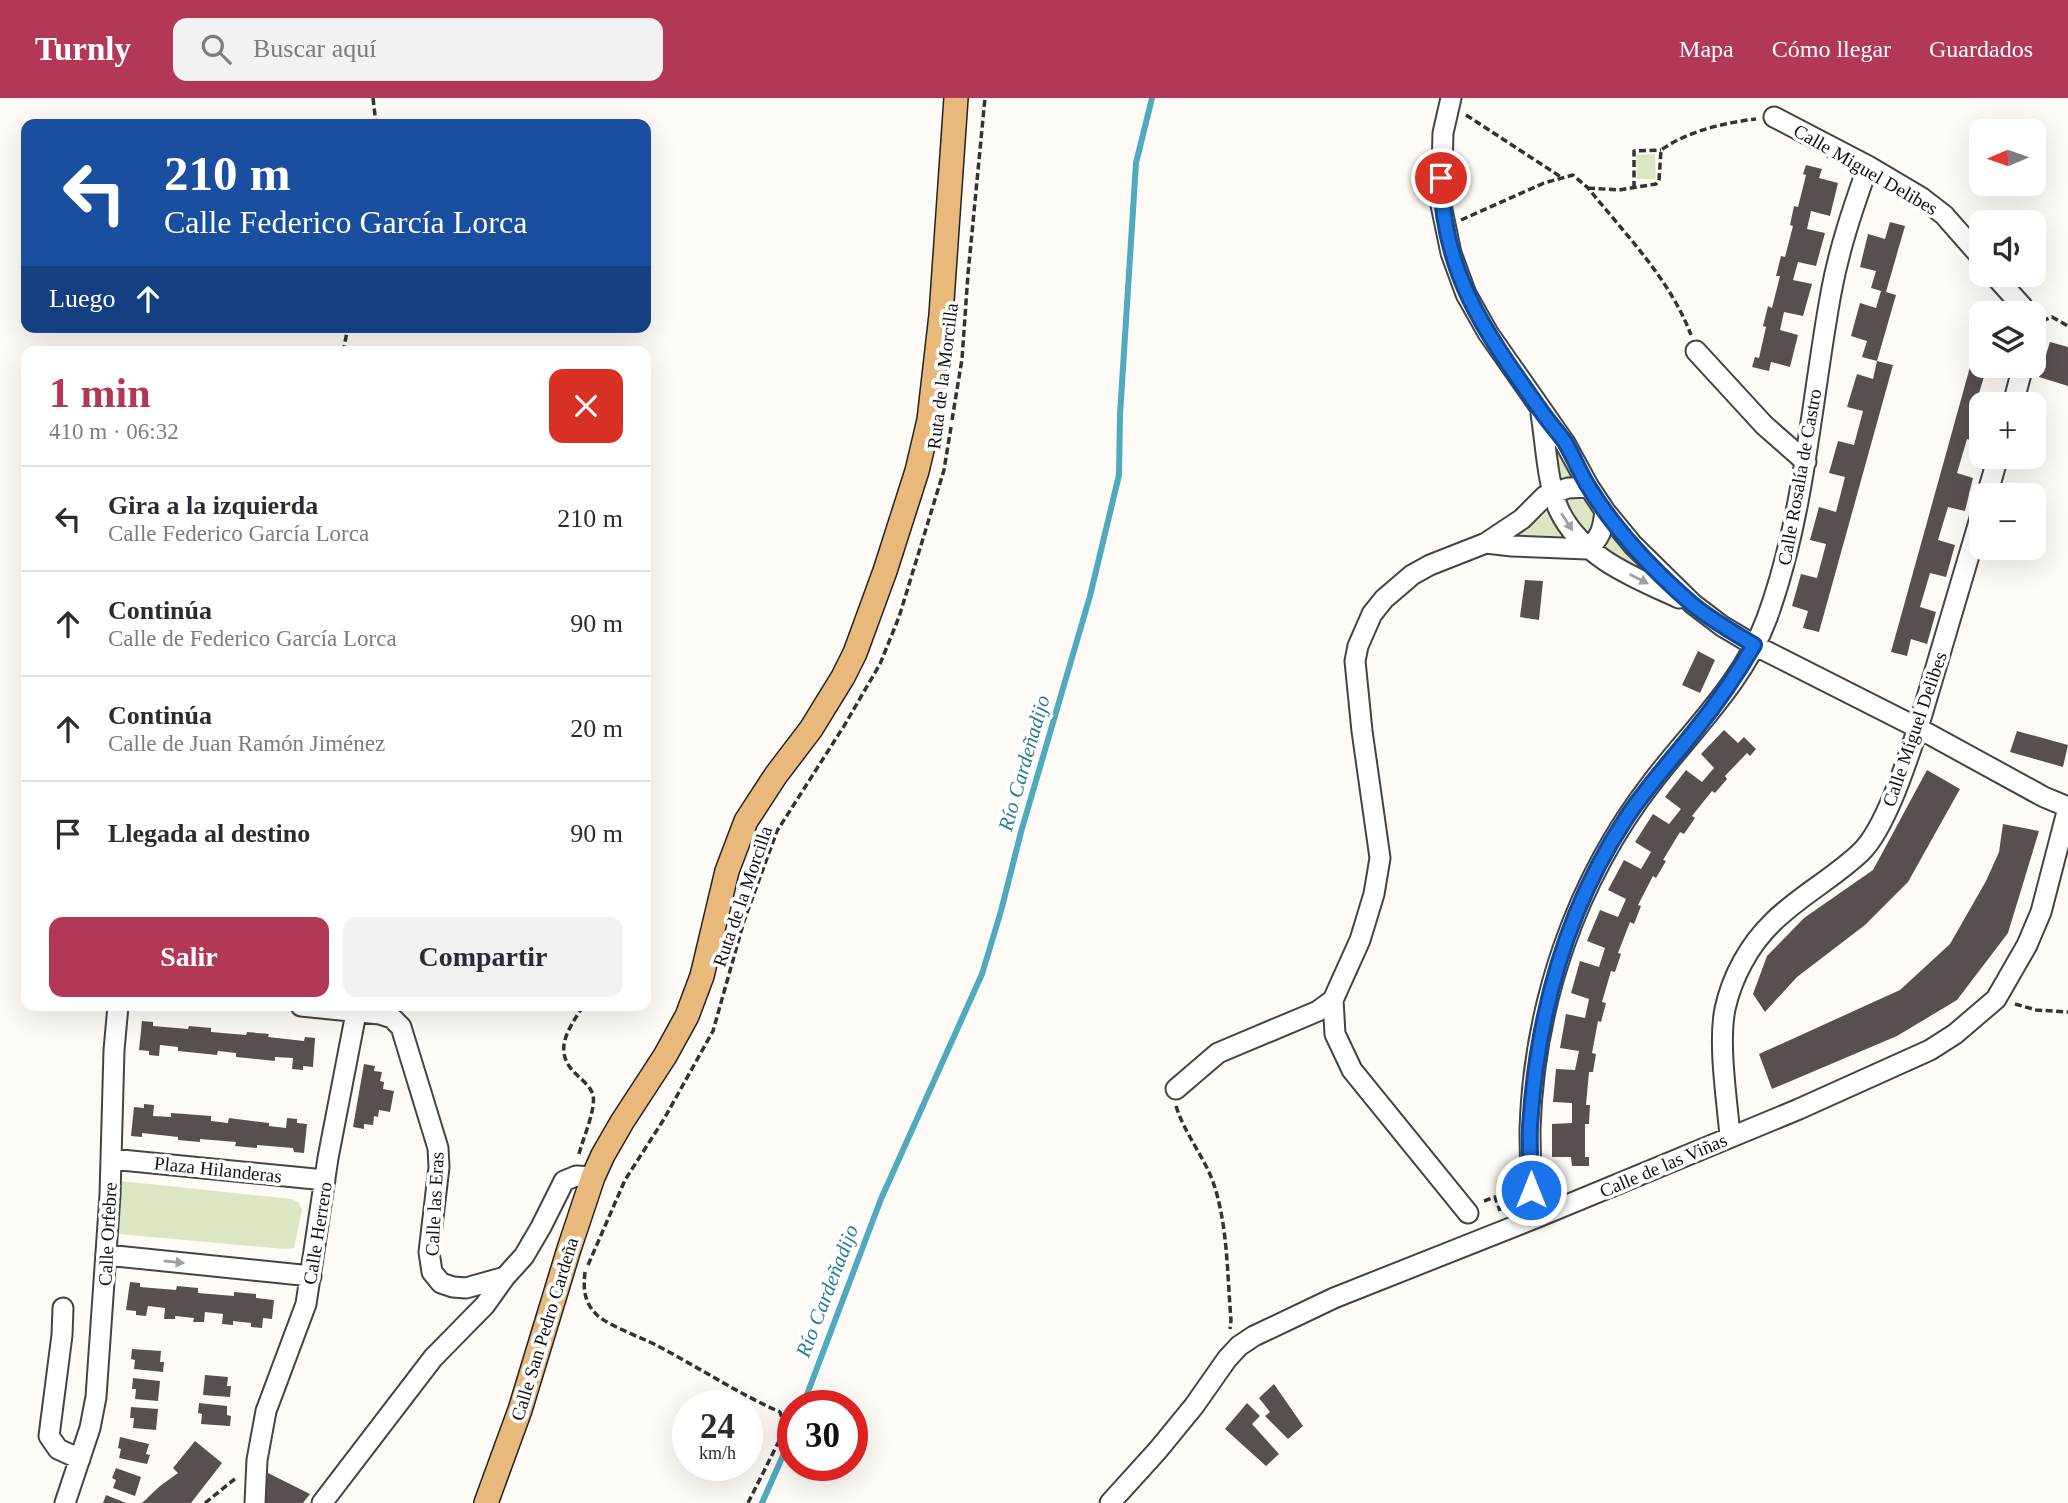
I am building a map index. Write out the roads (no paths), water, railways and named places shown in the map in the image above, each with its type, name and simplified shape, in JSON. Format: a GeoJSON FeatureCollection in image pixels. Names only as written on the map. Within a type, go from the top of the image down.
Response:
{"type":"FeatureCollection","features":[{"type":"Feature","properties":{"kind":"main road","name":"Calle San Pedro Cardeña"},"geometry":{"type":"LineString","coordinates":[[486,1503],[520,1410],[569,1249],[585,1177],[603,1155],[677,1037],[702,976],[727,872],[746,821],[811,729],[843,677],[855,653],[885,571],[917,471],[929,420],[941,315],[956,98]]}},
{"type":"Feature","properties":{"kind":"street"},"geometry":{"type":"LineString","coordinates":[[1455,104],[1443,133],[1441,191],[1445,228],[1466,294],[1488,333],[1565,443],[1589,487],[1633,545],[1693,604],[1722,626],[2044,797],[2068,807]]}},
{"type":"Feature","properties":{"kind":"street","name":"Calle Miguel Delibes"},"geometry":{"type":"LineString","coordinates":[[1774,117],[1868,166],[1922,198],[1944,215],[1969,243]]}},
{"type":"Feature","properties":{"kind":"street","name":"Calle Rosalía de Castro"},"geometry":{"type":"LineString","coordinates":[[1531,1190],[1530,1130],[1537,1054],[1554,976],[1574,915],[1624,821],[1730,685],[1766,620],[1782,569],[1806,462],[1831,292],[1843,237],[1868,166]]}},
{"type":"Feature","properties":{"kind":"street"},"geometry":{"type":"LineString","coordinates":[[2005,287],[2017,301]]}},
{"type":"Feature","properties":{"kind":"street"},"geometry":{"type":"LineString","coordinates":[[1696,351],[1764,425],[1806,462]]}},
{"type":"Feature","properties":{"kind":"street"},"geometry":{"type":"LineString","coordinates":[[1540,409],[1553,491],[1559,510],[1570,528],[1587,549],[1615,566],[1693,604]]}},
{"type":"Feature","properties":{"kind":"street"},"geometry":{"type":"LineString","coordinates":[[1468,1213],[1352,1070],[1335,1034],[1333,1000],[1360,940],[1379,872],[1377,836],[1355,662],[1358,646],[1372,614],[1412,575],[1486,543],[1522,519],[1545,495],[1553,491],[1577,486],[1589,487]]}},
{"type":"Feature","properties":{"kind":"street"},"geometry":{"type":"LineString","coordinates":[[1486,543],[1587,549],[1597,541],[1605,511]]}},
{"type":"Feature","properties":{"kind":"street","name":"Calle Miguel Delibes"},"geometry":{"type":"LineString","coordinates":[[1730,1136],[1723,1040],[1725,1011],[1742,962],[1774,921],[1862,851],[1880,825],[1918,728],[1969,556]]}},
{"type":"Feature","properties":{"kind":"street","name":"Calle de las Viñas"},"geometry":{"type":"LineString","coordinates":[[1110,1503],[1194,1406],[1227,1359],[1239,1346],[1254,1336],[1314,1307],[1799,1109],[1930,1050],[1955,1034],[1996,999],[2027,945],[2041,912],[2068,807]]}},
{"type":"Feature","properties":{"kind":"street"},"geometry":{"type":"LineString","coordinates":[[1176,1089],[1218,1053],[1318,1011],[1333,1000]]}},
{"type":"Feature","properties":{"kind":"street","name":"Calle Orfebre"},"geometry":{"type":"LineString","coordinates":[[65,1503],[90,1428],[96,1396],[118,1011]]}},
{"type":"Feature","properties":{"kind":"street","name":"Calle las Eras"},"geometry":{"type":"LineString","coordinates":[[340,1011],[380,1014],[392,1018],[401,1027],[439,1148],[429,1252],[432,1272],[441,1283],[466,1288],[505,1277]]}},
{"type":"Feature","properties":{"kind":"street","name":"Calle Herrero"},"geometry":{"type":"LineString","coordinates":[[255,1503],[259,1447],[266,1411],[306,1304],[325,1180],[356,1013]]}},
{"type":"Feature","properties":{"kind":"street","name":"Plaza Hilanderas"},"geometry":{"type":"LineString","coordinates":[[111,1159],[325,1180]]}},
{"type":"Feature","properties":{"kind":"street"},"geometry":{"type":"LineString","coordinates":[[322,1503],[433,1358],[485,1305],[530,1247],[564,1181],[585,1177]]}},
{"type":"Feature","properties":{"kind":"street"},"geometry":{"type":"LineString","coordinates":[[106,1255],[310,1276]]}},
{"type":"Feature","properties":{"kind":"street"},"geometry":{"type":"LineString","coordinates":[[63,1308],[49,1436],[58,1449],[80,1459]]}},
{"type":"Feature","properties":{"kind":"waterway","name":"Río Cardeñadijo"},"geometry":{"type":"LineString","coordinates":[[809,1390],[881,1199],[982,974],[1090,596],[1119,475],[1120,415],[1136,163],[1152,98]]}},
{"type":"Feature","properties":{"kind":"waterway","name":"Río Cardeñadijo"},"geometry":{"type":"LineString","coordinates":[[762,1503],[777,1469]]}}]}
